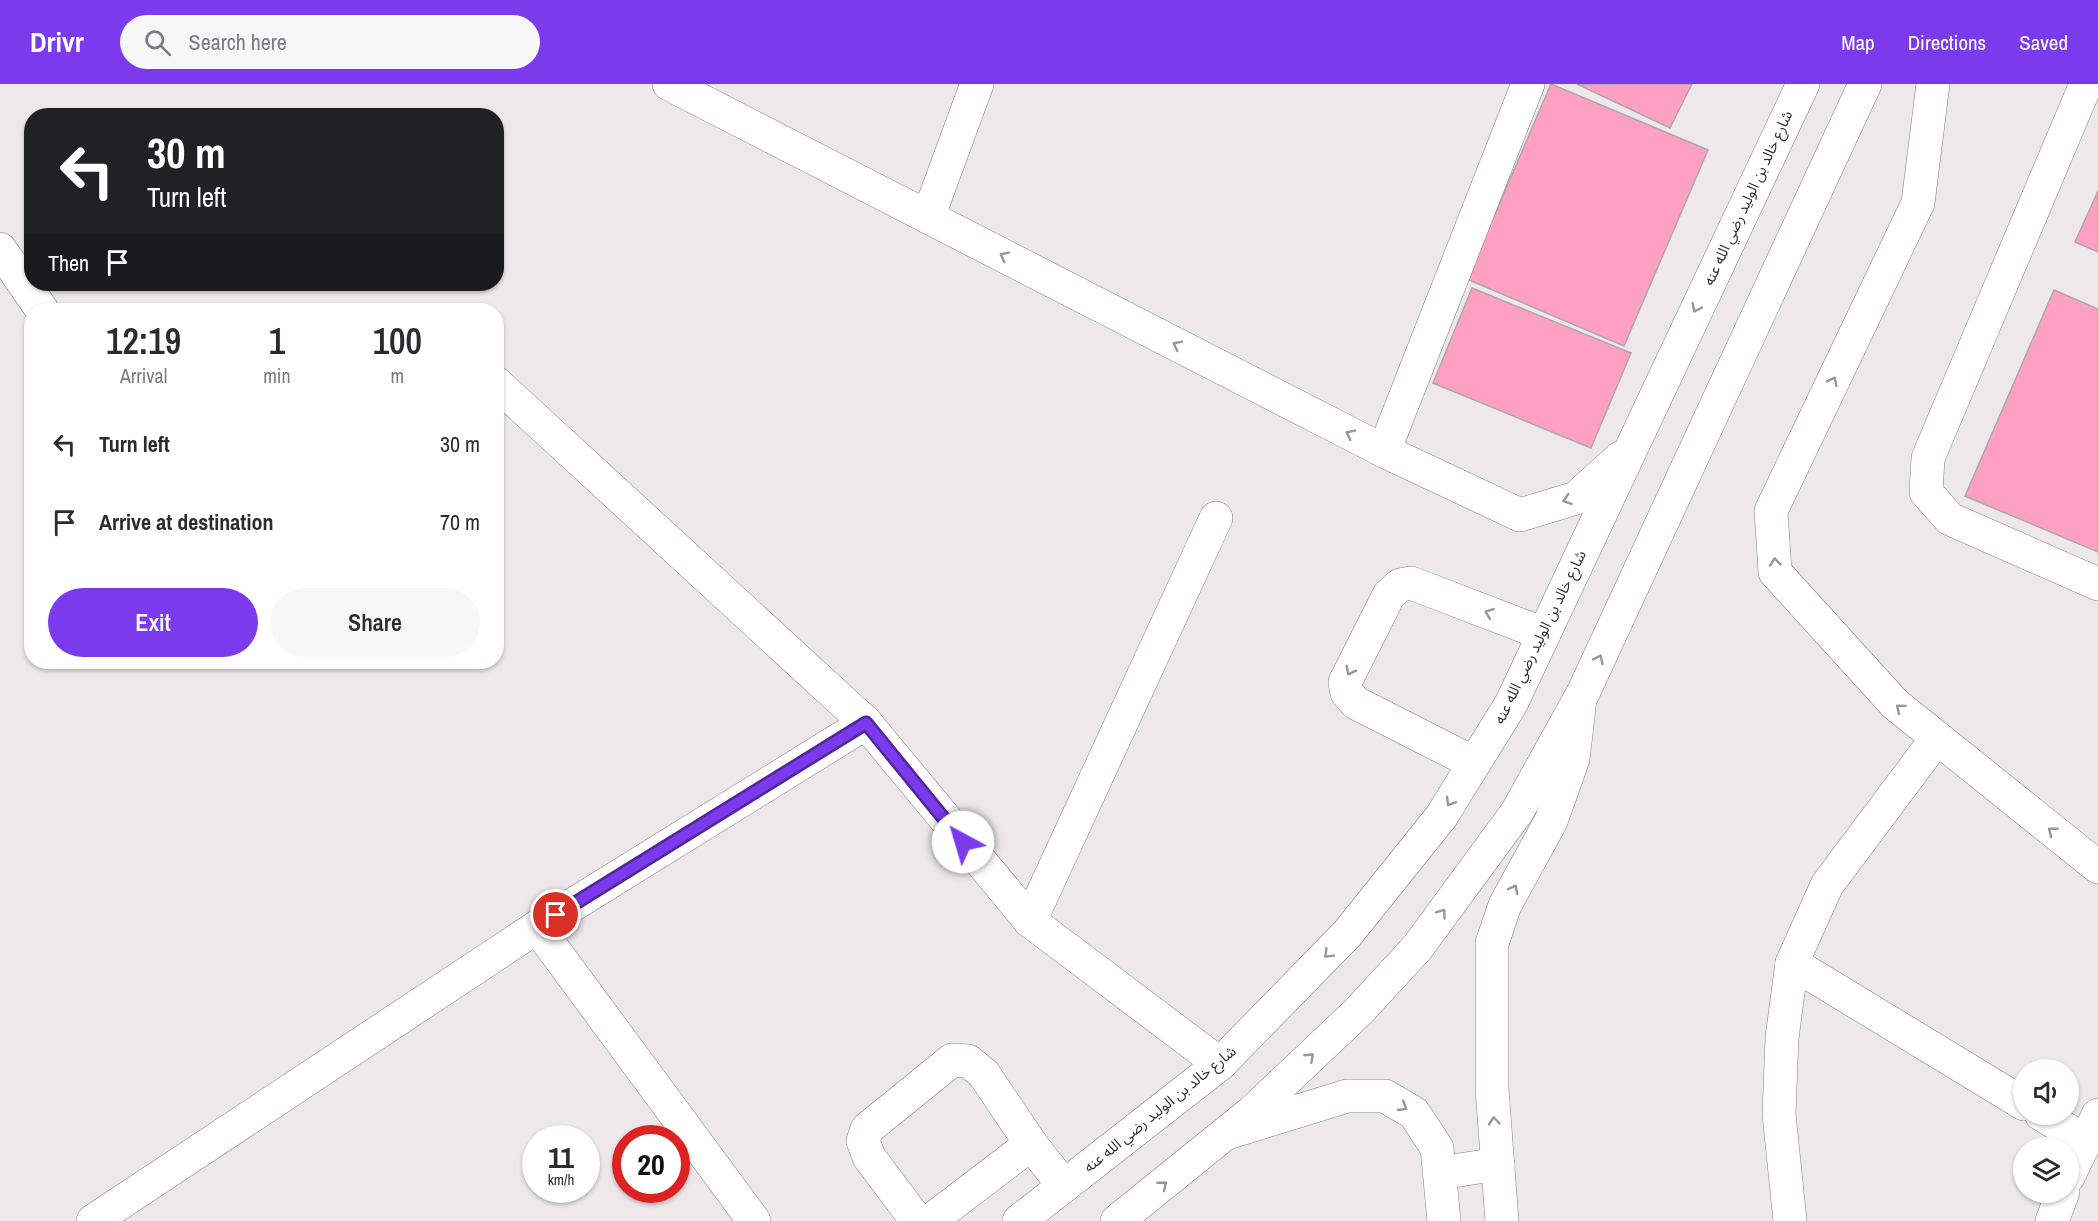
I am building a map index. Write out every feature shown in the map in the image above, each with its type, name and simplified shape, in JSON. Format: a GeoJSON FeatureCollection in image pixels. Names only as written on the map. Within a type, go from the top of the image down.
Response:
{"type":"FeatureCollection","features":[{"type":"Feature","properties":{"kind":"main road"},"geometry":{"type":"LineString","coordinates":[[669,84],[1384,451],[1520,515],[1576,498],[1628,451]]}},
{"type":"Feature","properties":{"kind":"main road"},"geometry":{"type":"LineString","coordinates":[[928,217],[977,84]]}},
{"type":"Feature","properties":{"kind":"main road"},"geometry":{"type":"LineString","coordinates":[[1384,451],[1528,84]]}},
{"type":"Feature","properties":{"kind":"main road","name":"شارع خالد بن الوليد رضي الله عنه"},"geometry":{"type":"LineString","coordinates":[[1018,1221],[1220,1064],[1347,934],[1441,817],[1510,704],[1803,84]]}},
{"type":"Feature","properties":{"kind":"main road"},"geometry":{"type":"LineString","coordinates":[[1117,1221],[1227,1133],[1358,1012],[1416,948],[1517,812],[1580,699],[1865,84]]}},
{"type":"Feature","properties":{"kind":"main road"},"geometry":{"type":"LineString","coordinates":[[1933,84],[1918,202],[1771,511],[1775,572],[1894,704],[2098,867]]}},
{"type":"Feature","properties":{"kind":"main road"},"geometry":{"type":"LineString","coordinates":[[2086,84],[1928,458],[1926,492],[1950,519],[2098,584]]}},
{"type":"Feature","properties":{"kind":"main road"},"geometry":{"type":"LineString","coordinates":[[0,249],[24,284]]}},
{"type":"Feature","properties":{"kind":"main road"},"geometry":{"type":"LineString","coordinates":[[504,391],[866,723],[1030,921],[1220,1064]]}},
{"type":"Feature","properties":{"kind":"main road"},"geometry":{"type":"LineString","coordinates":[[1030,921],[1216,518]]}},
{"type":"Feature","properties":{"kind":"main road"},"geometry":{"type":"LineString","coordinates":[[1474,763],[1356,703],[1347,693],[1345,682],[1389,595],[1400,585],[1411,583],[1544,634]]}},
{"type":"Feature","properties":{"kind":"main road"},"geometry":{"type":"LineString","coordinates":[[1502,1221],[1492,1089],[1492,943],[1505,905],[1551,821],[1574,759],[1580,699]]}},
{"type":"Feature","properties":{"kind":"main road"},"geometry":{"type":"LineString","coordinates":[[93,1221],[537,927],[866,723]]}},
{"type":"Feature","properties":{"kind":"main road"},"geometry":{"type":"LineString","coordinates":[[1790,1221],[1779,1113],[1782,1038],[1792,963],[1827,885],[1937,738]]}},
{"type":"Feature","properties":{"kind":"main road"},"geometry":{"type":"LineString","coordinates":[[537,927],[754,1221]]}},
{"type":"Feature","properties":{"kind":"main road"},"geometry":{"type":"LineString","coordinates":[[1792,963],[2013,1097]]}},
{"type":"Feature","properties":{"kind":"main road"},"geometry":{"type":"LineString","coordinates":[[916,1221],[869,1157],[863,1141],[867,1129],[952,1060],[968,1061],[984,1074],[1031,1144],[1064,1186]]}},
{"type":"Feature","properties":{"kind":"main road"},"geometry":{"type":"LineString","coordinates":[[1227,1133],[1347,1096],[1385,1096],[1414,1113],[1437,1148],[1444,1221]]}},
{"type":"Feature","properties":{"kind":"main road"},"geometry":{"type":"LineString","coordinates":[[2079,1154],[2091,1128]]}},
{"type":"Feature","properties":{"kind":"main road"},"geometry":{"type":"LineString","coordinates":[[930,1221],[1031,1144]]}},
{"type":"Feature","properties":{"kind":"main road"},"geometry":{"type":"LineString","coordinates":[[1440,1173],[1498,1164]]}},
{"type":"Feature","properties":{"kind":"main road"},"geometry":{"type":"LineString","coordinates":[[2052,1221],[2058,1203]]}},
{"type":"Feature","properties":{"kind":"building"},"geometry":{"type":"Polygon","coordinates":[[[1551,84],[1708,150],[1624,346],[1467,279],[1551,84]]]}},
{"type":"Feature","properties":{"kind":"building"},"geometry":{"type":"Polygon","coordinates":[[[1577,84],[1692,84],[1670,128],[1577,84]]]}},
{"type":"Feature","properties":{"kind":"building"},"geometry":{"type":"Polygon","coordinates":[[[2098,191],[2098,252],[2075,242],[2098,191]]]}},
{"type":"Feature","properties":{"kind":"building"},"geometry":{"type":"Polygon","coordinates":[[[1472,288],[1631,353],[1591,448],[1433,383],[1472,288]]]}},
{"type":"Feature","properties":{"kind":"building"},"geometry":{"type":"Polygon","coordinates":[[[2054,290],[2098,309],[2098,552],[1965,496],[2054,290]]]}},
{"type":"Feature","properties":{"kind":"route"},"geometry":{"type":"LineString","coordinates":[[556,915],[866,723],[963,842]]}}]}
